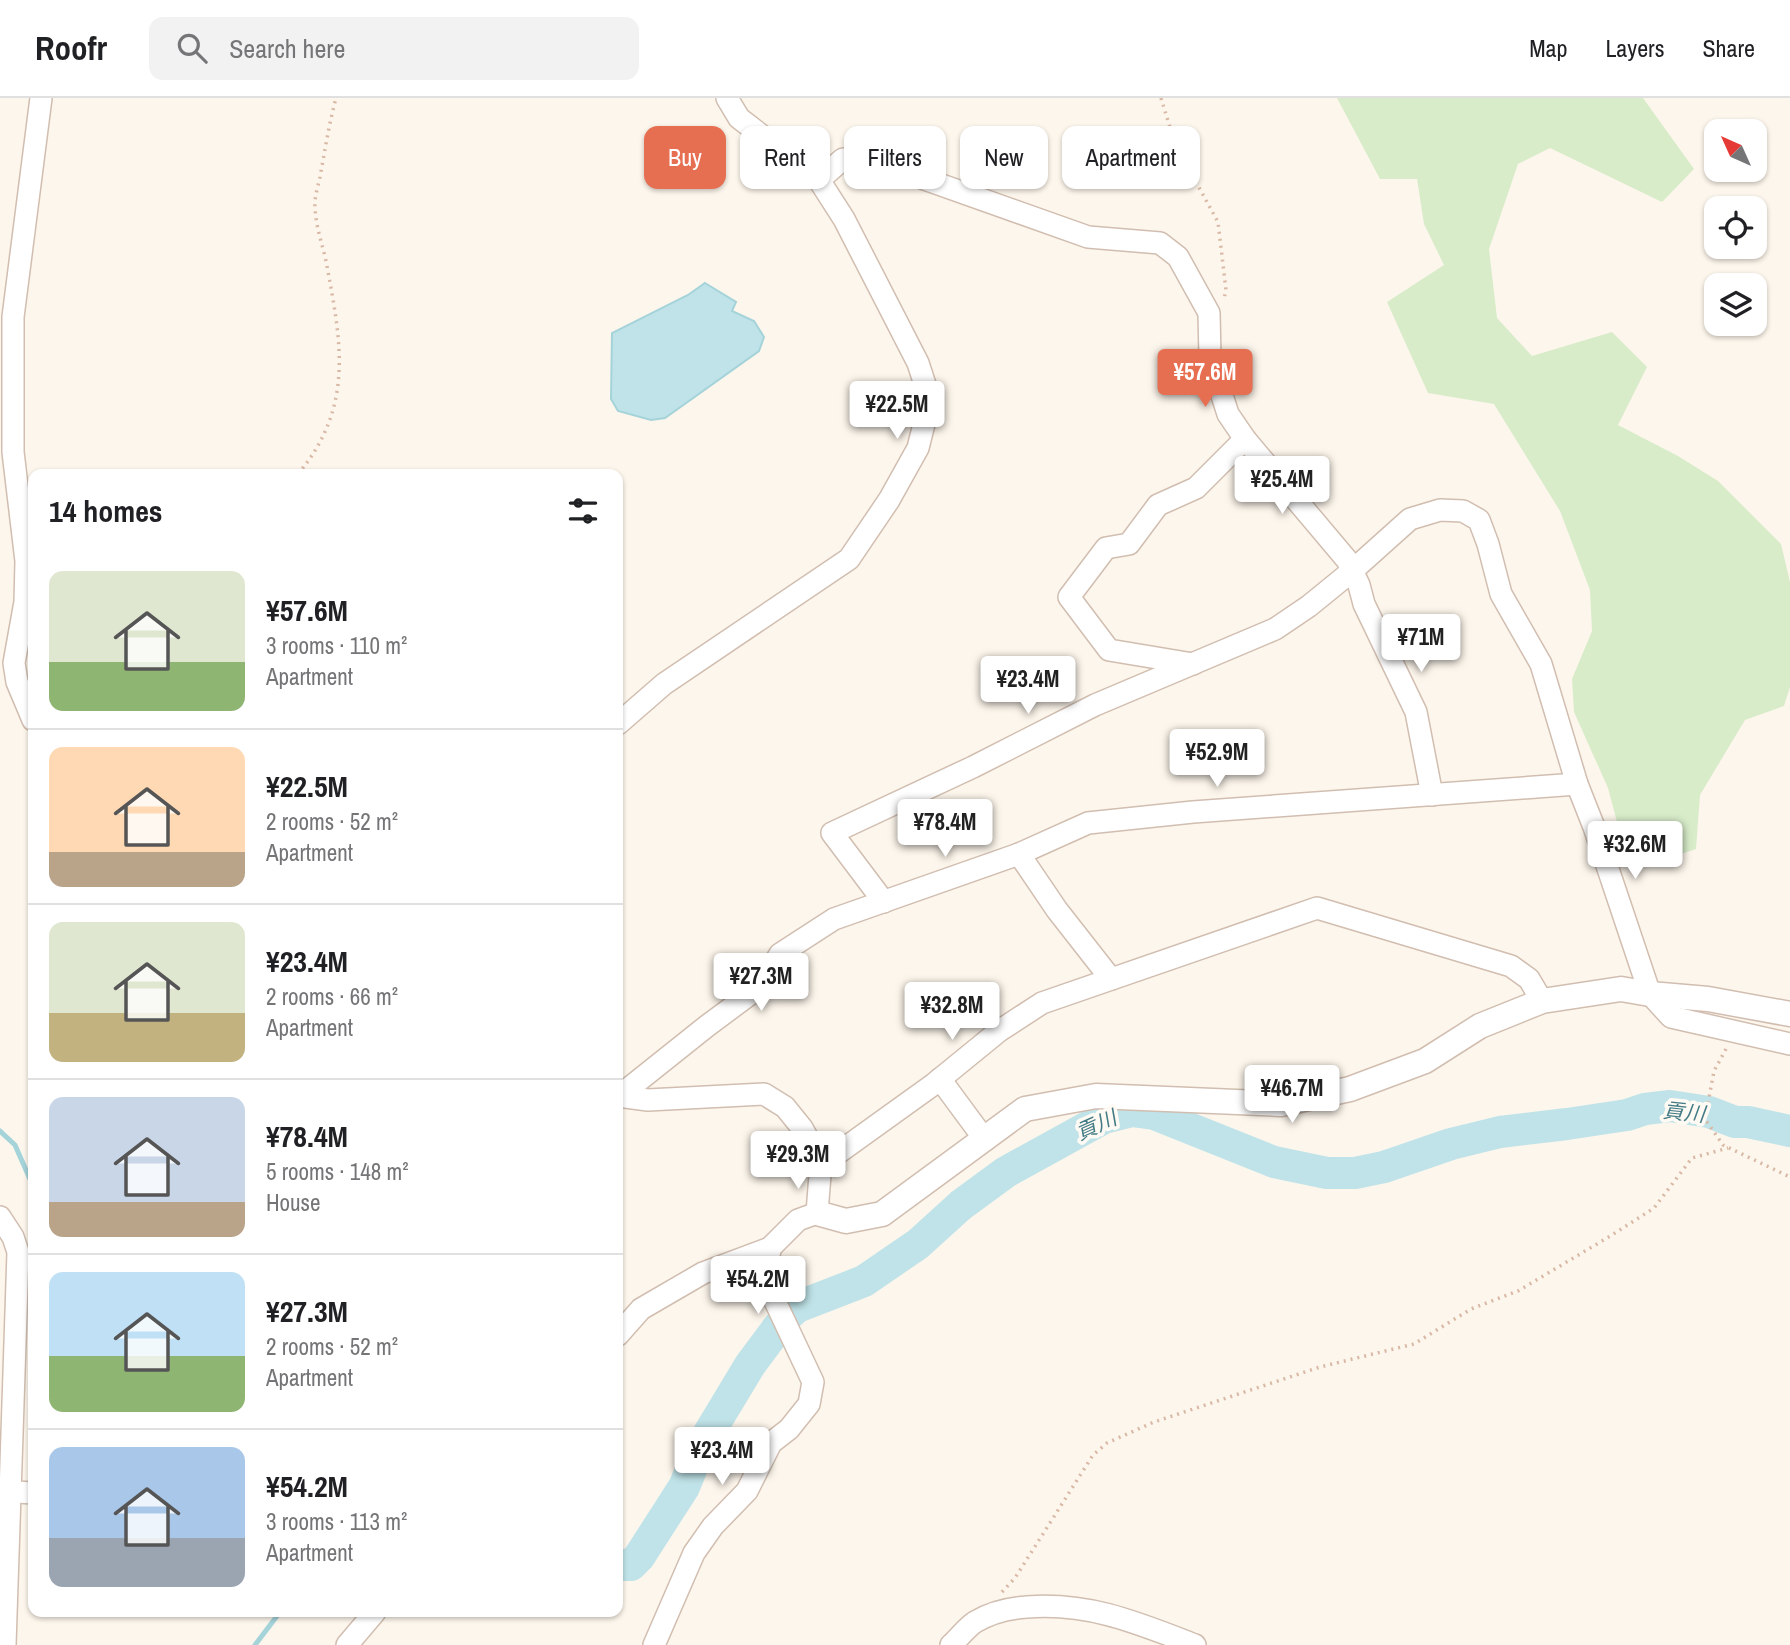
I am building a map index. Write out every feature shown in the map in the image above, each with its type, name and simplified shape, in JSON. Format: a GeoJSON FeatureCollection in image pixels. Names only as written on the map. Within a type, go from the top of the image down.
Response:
{"type":"FeatureCollection","features":[{"type":"Feature","properties":{"kind":"street"},"geometry":{"type":"LineString","coordinates":[[28,708],[17,682],[14,663],[25,602],[26,561],[13,452],[13,317],[41,98]]}},
{"type":"Feature","properties":{"kind":"street"},"geometry":{"type":"LineString","coordinates":[[727,98],[739,118],[749,126]]}},
{"type":"Feature","properties":{"kind":"street"},"geometry":{"type":"LineString","coordinates":[[830,170],[843,159],[871,160],[1088,237],[1160,243],[1178,257],[1209,313],[1210,358],[1228,414],[1245,439],[1347,560],[1364,604],[1416,712],[1432,795]]}},
{"type":"Feature","properties":{"kind":"street"},"geometry":{"type":"LineString","coordinates":[[623,720],[664,684],[849,559],[889,500],[918,448],[930,400],[918,363],[844,219],[825,189]]}},
{"type":"Feature","properties":{"kind":"street"},"geometry":{"type":"LineString","coordinates":[[1193,664],[1109,650],[1069,597],[1106,548],[1129,544],[1158,505],[1196,488],[1245,439]]}},
{"type":"Feature","properties":{"kind":"street"},"geometry":{"type":"LineString","coordinates":[[884,902],[832,834],[1095,705],[1275,629],[1352,571],[1410,519],[1440,510],[1463,511],[1479,520],[1501,594],[1541,664],[1577,784],[1650,994],[1671,1017],[1790,1044]]}},
{"type":"Feature","properties":{"kind":"street"},"geometry":{"type":"LineString","coordinates":[[623,1093],[761,986],[780,954],[834,919],[1020,854],[1088,823],[1193,812],[1577,784]]}},
{"type":"Feature","properties":{"kind":"street"},"geometry":{"type":"LineString","coordinates":[[1020,854],[1057,910],[1111,979]]}},
{"type":"Feature","properties":{"kind":"street"},"geometry":{"type":"LineString","coordinates":[[821,1162],[838,1153],[940,1079],[999,1031],[1042,1003],[1317,908],[1511,966],[1529,979],[1542,1002]]}},
{"type":"Feature","properties":{"kind":"street"},"geometry":{"type":"LineString","coordinates":[[623,1329],[641,1309],[703,1273],[770,1248],[798,1220],[817,1213],[846,1221],[882,1214],[1025,1109],[1096,1096],[1281,1104],[1350,1088],[1425,1061],[1480,1026],[1542,1002],[1621,989],[1708,999],[1790,1014]]}},
{"type":"Feature","properties":{"kind":"street"},"geometry":{"type":"LineString","coordinates":[[940,1079],[985,1140]]}},
{"type":"Feature","properties":{"kind":"street"},"geometry":{"type":"LineString","coordinates":[[623,1098],[648,1100],[764,1094],[785,1107],[802,1128],[821,1162],[817,1213]]}},
{"type":"Feature","properties":{"kind":"street"},"geometry":{"type":"LineString","coordinates":[[0,1217],[19,1252],[5,1491],[5,1645]]}},
{"type":"Feature","properties":{"kind":"street"},"geometry":{"type":"LineString","coordinates":[[654,1645],[694,1553],[713,1526],[747,1491],[771,1443],[789,1429],[809,1404],[813,1382],[766,1282],[770,1248]]}},
{"type":"Feature","properties":{"kind":"street"},"geometry":{"type":"LineString","coordinates":[[5,1491],[28,1493]]}},
{"type":"Feature","properties":{"kind":"street"},"geometry":{"type":"LineString","coordinates":[[951,1645],[975,1622],[1008,1609],[1050,1605],[1077,1606],[1127,1619],[1195,1645]]}},
{"type":"Feature","properties":{"kind":"street"},"geometry":{"type":"LineString","coordinates":[[346,1645],[371,1617]]}},
{"type":"Feature","properties":{"kind":"path"},"geometry":{"type":"LineString","coordinates":[[301,469],[322,439],[334,410],[339,383],[338,335],[325,257],[318,236],[315,204],[330,121],[337,98]]}},
{"type":"Feature","properties":{"kind":"path"},"geometry":{"type":"LineString","coordinates":[[1161,98],[1175,144],[1218,222],[1226,290],[1223,304]]}},
{"type":"Feature","properties":{"kind":"path"},"geometry":{"type":"LineString","coordinates":[[1736,1032],[1714,1071],[1705,1119],[1717,1138],[1728,1148],[1790,1177]]}},
{"type":"Feature","properties":{"kind":"path"},"geometry":{"type":"LineString","coordinates":[[999,1595],[1015,1577],[1093,1455],[1107,1443],[1154,1422],[1308,1371],[1414,1344],[1471,1309],[1518,1291],[1612,1235],[1654,1208],[1692,1158],[1728,1148]]}},
{"type":"Feature","properties":{"kind":"green space"},"geometry":{"type":"Polygon","coordinates":[[[1337,98],[1643,98],[1694,169],[1662,202],[1550,148],[1518,164],[1489,249],[1497,318],[1532,356],[1612,332],[1647,367],[1618,425],[1678,456],[1718,481],[1781,544],[1790,582],[1790,687],[1784,706],[1745,720],[1700,795],[1696,849],[1651,864],[1621,837],[1608,788],[1574,712],[1572,679],[1592,631],[1590,590],[1560,511],[1494,404],[1428,393],[1387,302],[1444,265],[1424,224],[1417,179],[1380,179],[1337,98]]]}},
{"type":"Feature","properties":{"kind":"water"},"geometry":{"type":"Polygon","coordinates":[[[705,283],[736,302],[732,311],[754,321],[764,337],[759,351],[665,418],[651,420],[618,411],[611,399],[612,333],[688,295],[705,283]]]}},
{"type":"Feature","properties":{"kind":"waterway","name":"貢川"},"geometry":{"type":"LineString","coordinates":[[623,1565],[631,1565],[639,1557],[684,1487],[700,1448],[750,1365],[785,1318],[797,1307],[864,1281],[918,1244],[961,1205],[1006,1172],[1104,1118],[1132,1111],[1154,1114],[1274,1162],[1327,1173],[1355,1173],[1384,1167],[1451,1144],[1500,1132],[1627,1115],[1645,1109],[1670,1106],[1709,1112],[1735,1122],[1790,1131]]}},
{"type":"Feature","properties":{"kind":"waterway","name":"貢川"},"geometry":{"type":"LineString","coordinates":[[0,1131],[15,1145],[28,1175]]}},
{"type":"Feature","properties":{"kind":"waterway"},"geometry":{"type":"LineString","coordinates":[[255,1645],[276,1617]]}}]}
